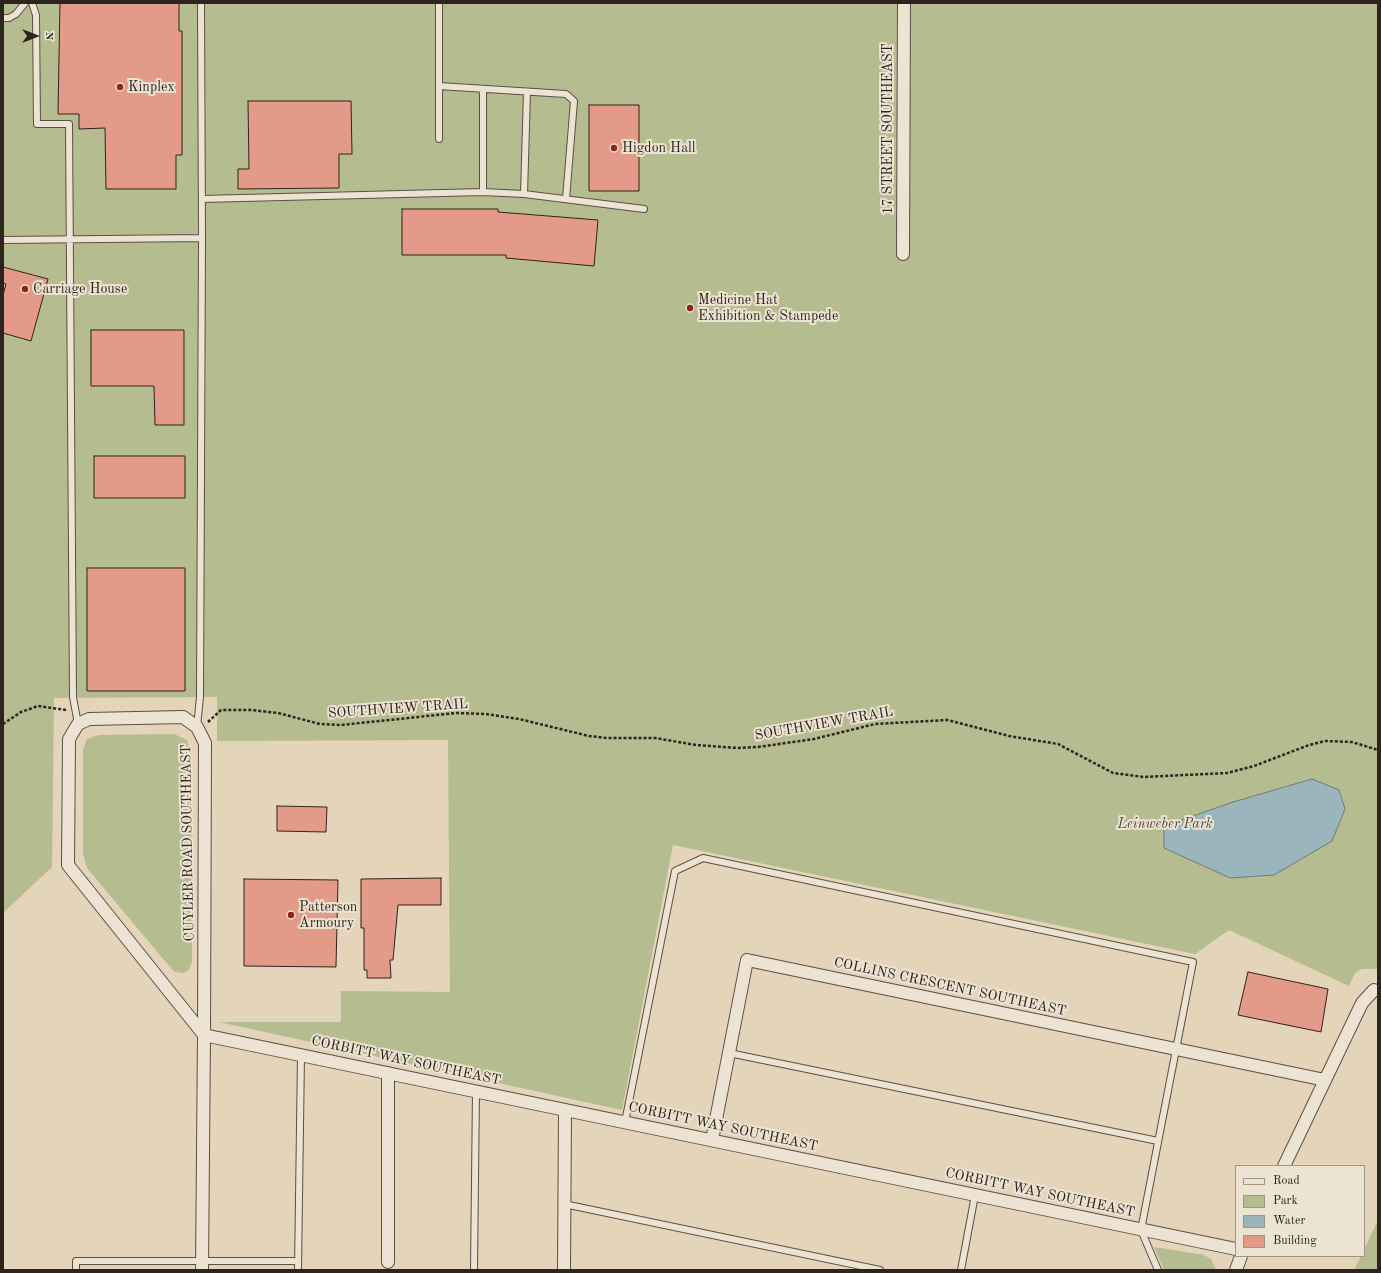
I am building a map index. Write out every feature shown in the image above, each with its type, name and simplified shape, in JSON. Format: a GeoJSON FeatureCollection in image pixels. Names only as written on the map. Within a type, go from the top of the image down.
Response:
{"type":"FeatureCollection","features":[{"type":"Feature","properties":{"kind":"street","name":"17 STREET SOUTHEAST"},"geometry":{"type":"LineString","coordinates":[[903,254],[904,3]]}},
{"type":"Feature","properties":{"kind":"street","name":"CUYLER ROAD SOUTHEAST"},"geometry":{"type":"LineString","coordinates":[[78,724],[89,719],[183,717],[197,727],[205,743],[202,1265]]}},
{"type":"Feature","properties":{"kind":"street"},"geometry":{"type":"LineString","coordinates":[[78,724],[69,739],[68,865],[204,1035]]}},
{"type":"Feature","properties":{"kind":"street","name":"COLLINS CRESCENT SOUTHEAST"},"geometry":{"type":"LineString","coordinates":[[712,1140],[747,960],[1325,1080]]}},
{"type":"Feature","properties":{"kind":"street"},"geometry":{"type":"LineString","coordinates":[[1284,1165],[1362,1003],[1374,990]]}},
{"type":"Feature","properties":{"kind":"street","name":"CORBITT WAY SOUTHEAST"},"geometry":{"type":"LineString","coordinates":[[204,1035],[1235,1249]]}},
{"type":"Feature","properties":{"kind":"street"},"geometry":{"type":"LineString","coordinates":[[388,1073],[388,1262]]}},
{"type":"Feature","properties":{"kind":"street"},"geometry":{"type":"LineString","coordinates":[[564,1270],[565,1110]]}},
{"type":"Feature","properties":{"kind":"street"},"geometry":{"type":"LineString","coordinates":[[1236,1270],[1242,1257]]}},
{"type":"Feature","properties":{"kind":"lane"},"geometry":{"type":"LineString","coordinates":[[3,18],[9,18],[16,14],[25,3]]}},
{"type":"Feature","properties":{"kind":"lane"},"geometry":{"type":"LineString","coordinates":[[32,3],[36,15],[37,124],[68,124],[73,697],[78,724]]}},
{"type":"Feature","properties":{"kind":"lane"},"geometry":{"type":"LineString","coordinates":[[197,727],[200,689],[202,238],[201,3]]}},
{"type":"Feature","properties":{"kind":"lane"},"geometry":{"type":"LineString","coordinates":[[439,3],[439,139]]}},
{"type":"Feature","properties":{"kind":"lane"},"geometry":{"type":"LineString","coordinates":[[439,86],[566,94],[574,101],[566,199]]}},
{"type":"Feature","properties":{"kind":"lane"},"geometry":{"type":"LineString","coordinates":[[483,89],[483,192]]}},
{"type":"Feature","properties":{"kind":"lane"},"geometry":{"type":"LineString","coordinates":[[524,194],[527,92]]}},
{"type":"Feature","properties":{"kind":"lane"},"geometry":{"type":"LineString","coordinates":[[202,199],[483,192],[524,194],[644,209]]}},
{"type":"Feature","properties":{"kind":"lane"},"geometry":{"type":"LineString","coordinates":[[3,240],[202,238]]}},
{"type":"Feature","properties":{"kind":"lane"},"geometry":{"type":"LineString","coordinates":[[625,1122],[675,872],[703,858],[1193,962],[1141,1230],[1158,1270]]}},
{"type":"Feature","properties":{"kind":"lane"},"geometry":{"type":"LineString","coordinates":[[729,1053],[1158,1141]]}},
{"type":"Feature","properties":{"kind":"lane"},"geometry":{"type":"LineString","coordinates":[[298,1270],[301,1055]]}},
{"type":"Feature","properties":{"kind":"lane"},"geometry":{"type":"LineString","coordinates":[[474,1270],[476,1091]]}},
{"type":"Feature","properties":{"kind":"lane"},"geometry":{"type":"LineString","coordinates":[[961,1270],[975,1195]]}},
{"type":"Feature","properties":{"kind":"lane"},"geometry":{"type":"LineString","coordinates":[[564,1204],[880,1270]]}},
{"type":"Feature","properties":{"kind":"lane"},"geometry":{"type":"LineString","coordinates":[[76,1270],[76,1261],[202,1265],[298,1261]]}},
{"type":"Feature","properties":{"kind":"path"},"geometry":{"type":"LineString","coordinates":[[3,724],[21,712],[38,706],[72,712],[78,724]]}},
{"type":"Feature","properties":{"kind":"path","name":"SOUTHVIEW TRAIL"},"geometry":{"type":"LineString","coordinates":[[197,727],[211,721],[221,710],[251,710],[278,713],[320,724],[341,725],[456,713],[486,714],[520,719],[589,736],[607,738],[655,738],[696,745],[738,748],[758,747],[814,739],[875,724],[947,720],[1009,736],[1058,744],[1114,773],[1144,777],[1227,773],[1254,766],[1309,745],[1325,741],[1352,742],[1378,749]]}},
{"type":"Feature","properties":{"kind":"green space","name":"Medicine Hat Exhibition & Stampede"},"geometry":{"type":"Polygon","coordinates":[[[3,3],[1378,3],[1378,969],[1362,969],[1355,973],[1349,986],[1229,930],[1195,954],[673,845],[622,1110],[219,1022],[341,1022],[341,991],[450,992],[448,740],[217,741],[217,697],[54,698],[52,867],[3,913],[3,3]]]}},
{"type":"Feature","properties":{"kind":"green space"},"geometry":{"type":"Polygon","coordinates":[[[174,734],[187,740],[191,752],[192,962],[189,970],[183,973],[175,972],[170,967],[87,868],[83,853],[83,749],[87,739],[99,735],[174,734]]]}},
{"type":"Feature","properties":{"kind":"green space"},"geometry":{"type":"Polygon","coordinates":[[[1378,1220],[1378,1270],[1354,1270],[1360,1257],[1365,1257],[1365,1248],[1378,1220]]]}},
{"type":"Feature","properties":{"kind":"green space"},"geometry":{"type":"Polygon","coordinates":[[[1154,1247],[1204,1255],[1211,1259],[1216,1270],[1164,1270],[1154,1247]]]}},
{"type":"Feature","properties":{"kind":"water"},"geometry":{"type":"Polygon","coordinates":[[[1312,779],[1339,790],[1345,809],[1332,841],[1274,875],[1230,878],[1164,848],[1164,826],[1233,802],[1312,779]]]}},
{"type":"Feature","properties":{"kind":"building","name":"Kinplex"},"geometry":{"type":"Polygon","coordinates":[[[60,3],[179,3],[179,31],[182,31],[182,155],[176,155],[176,189],[106,189],[105,128],[79,129],[79,114],[58,114],[60,3]]]}},
{"type":"Feature","properties":{"kind":"building"},"geometry":{"type":"Polygon","coordinates":[[[248,101],[351,101],[352,154],[339,154],[339,188],[238,189],[238,169],[249,169],[248,101]]]}},
{"type":"Feature","properties":{"kind":"building","name":"Higdon Hall"},"geometry":{"type":"Polygon","coordinates":[[[589,105],[639,105],[639,191],[589,191],[589,105]]]}},
{"type":"Feature","properties":{"kind":"building"},"geometry":{"type":"Polygon","coordinates":[[[402,209],[498,209],[498,212],[598,220],[594,266],[506,258],[506,255],[402,255],[402,209]]]}},
{"type":"Feature","properties":{"kind":"building"},"geometry":{"type":"Polygon","coordinates":[[[3,267],[48,279],[31,341],[3,333],[3,295],[6,284],[3,283],[3,267]]]}},
{"type":"Feature","properties":{"kind":"building"},"geometry":{"type":"Polygon","coordinates":[[[91,330],[184,330],[184,425],[155,425],[154,386],[91,386],[91,330]]]}},
{"type":"Feature","properties":{"kind":"building"},"geometry":{"type":"Polygon","coordinates":[[[94,456],[185,456],[185,498],[94,498],[94,456]]]}},
{"type":"Feature","properties":{"kind":"building"},"geometry":{"type":"Polygon","coordinates":[[[87,568],[185,568],[185,691],[87,691],[87,568]]]}},
{"type":"Feature","properties":{"kind":"building"},"geometry":{"type":"Polygon","coordinates":[[[277,806],[327,807],[326,832],[277,831],[277,806]]]}},
{"type":"Feature","properties":{"kind":"building"},"geometry":{"type":"Polygon","coordinates":[[[441,878],[441,905],[398,905],[393,960],[390,960],[391,978],[367,978],[367,970],[364,970],[364,928],[361,928],[361,879],[441,878]]]}},
{"type":"Feature","properties":{"kind":"building","name":"Patterson Armoury"},"geometry":{"type":"Polygon","coordinates":[[[244,879],[338,880],[336,967],[244,966],[244,879]]]}},
{"type":"Feature","properties":{"kind":"building"},"geometry":{"type":"Polygon","coordinates":[[[1248,972],[1328,989],[1321,1032],[1238,1015],[1248,972]]]}},
{"type":"Feature","properties":{"kind":"place","name":"Kinplex"},"geometry":{"type":"Point","coordinates":[120,87]}},
{"type":"Feature","properties":{"kind":"place","name":"Higdon Hall"},"geometry":{"type":"Point","coordinates":[614,148]}},
{"type":"Feature","properties":{"kind":"place","name":"Carriage House"},"geometry":{"type":"Point","coordinates":[25,289]}},
{"type":"Feature","properties":{"kind":"place","name":"Medicine Hat Exhibition & Stampede"},"geometry":{"type":"Point","coordinates":[690,308]}},
{"type":"Feature","properties":{"kind":"place","name":"Patterson Armoury"},"geometry":{"type":"Point","coordinates":[291,915]}},
{"type":"Feature","properties":{"kind":"park label","name":"Leinweber Park"},"geometry":{"type":"Point","coordinates":[1165,824]}}]}
